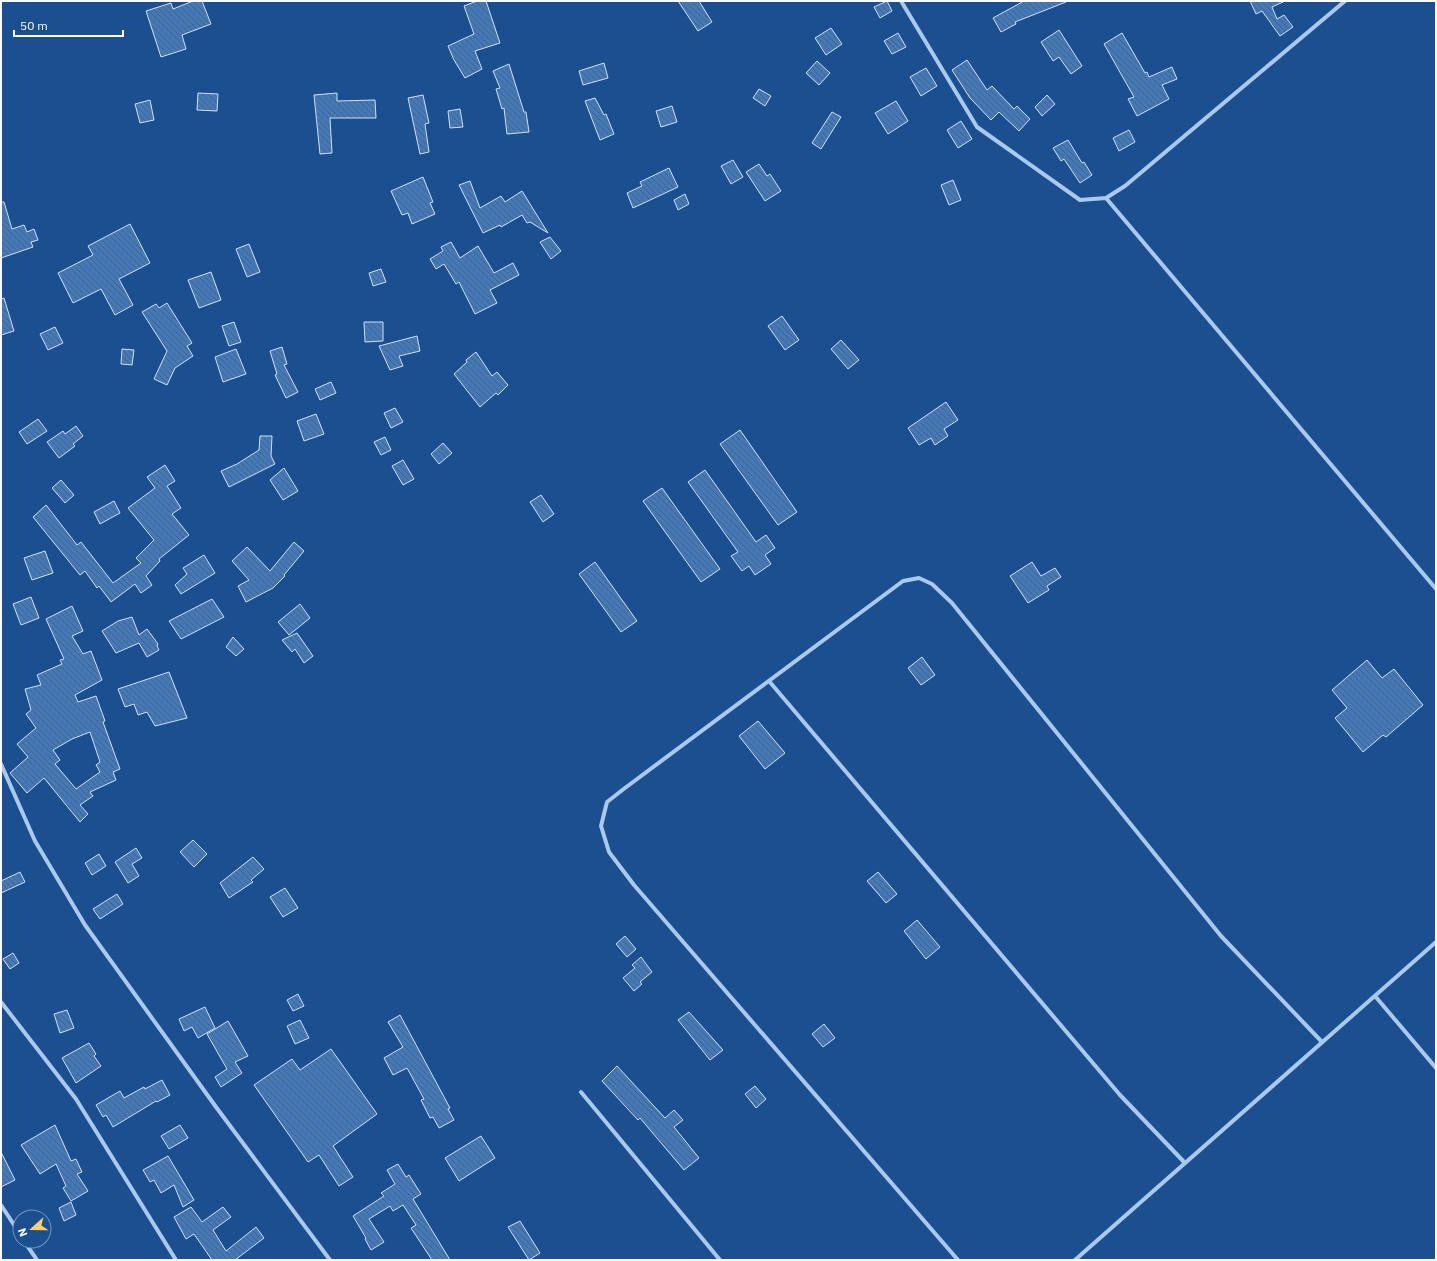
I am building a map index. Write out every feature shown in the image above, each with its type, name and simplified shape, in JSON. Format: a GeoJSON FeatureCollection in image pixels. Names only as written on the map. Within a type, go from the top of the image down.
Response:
{"type":"FeatureCollection","features":[{"type":"Feature","properties":{"kind":"street"},"geometry":{"type":"LineString","coordinates":[[900,1],[976,127],[1080,200],[1106,198],[1125,186],[1345,1]]}},
{"type":"Feature","properties":{"kind":"street"},"geometry":{"type":"LineString","coordinates":[[1106,198],[1436,589]]}},
{"type":"Feature","properties":{"kind":"street"},"geometry":{"type":"LineString","coordinates":[[958,1260],[634,885],[609,852],[600,826],[607,802],[903,582],[919,578],[932,584],[952,603],[1221,936],[1322,1042]]}},
{"type":"Feature","properties":{"kind":"street"},"geometry":{"type":"LineString","coordinates":[[769,681],[1120,1095],[1185,1163]]}},
{"type":"Feature","properties":{"kind":"street"},"geometry":{"type":"LineString","coordinates":[[1,764],[35,841],[85,925],[330,1260]]}},
{"type":"Feature","properties":{"kind":"street"},"geometry":{"type":"LineString","coordinates":[[1075,1260],[1436,942]]}},
{"type":"Feature","properties":{"kind":"street"},"geometry":{"type":"LineString","coordinates":[[1375,996],[1436,1068]]}},
{"type":"Feature","properties":{"kind":"street"},"geometry":{"type":"LineString","coordinates":[[1,1002],[76,1099],[176,1260]]}},
{"type":"Feature","properties":{"kind":"street"},"geometry":{"type":"LineString","coordinates":[[581,1092],[720,1260]]}},
{"type":"Feature","properties":{"kind":"street"},"geometry":{"type":"LineString","coordinates":[[1,1205],[12,1222]]}},
{"type":"Feature","properties":{"kind":"street"},"geometry":{"type":"LineString","coordinates":[[29,1249],[37,1260]]}},
{"type":"Feature","properties":{"kind":"building"},"geometry":{"type":"Polygon","coordinates":[[[193,1],[202,1],[211,24],[182,35],[186,49],[161,57],[146,11],[171,3],[173,9],[193,1]]]}},
{"type":"Feature","properties":{"kind":"building"},"geometry":{"type":"Polygon","coordinates":[[[477,1],[486,1],[500,43],[475,51],[482,69],[465,78],[454,60],[448,46],[474,34],[464,6],[477,1]]]}},
{"type":"Feature","properties":{"kind":"building"},"geometry":{"type":"Polygon","coordinates":[[[678,1],[699,1],[712,22],[698,31],[678,1]]]}},
{"type":"Feature","properties":{"kind":"building"},"geometry":{"type":"Polygon","coordinates":[[[887,1],[892,11],[880,18],[874,7],[887,1]]]}},
{"type":"Feature","properties":{"kind":"building"},"geometry":{"type":"Polygon","coordinates":[[[1024,1],[1066,2],[1015,22],[1016,24],[1001,32],[993,18],[1024,1]]]}},
{"type":"Feature","properties":{"kind":"building"},"geometry":{"type":"Polygon","coordinates":[[[1250,1],[1285,1],[1272,7],[1277,19],[1284,15],[1293,27],[1280,36],[1262,11],[1256,14],[1250,1]]]}},
{"type":"Feature","properties":{"kind":"building"},"geometry":{"type":"Polygon","coordinates":[[[831,28],[842,44],[826,55],[815,38],[831,28]]]}},
{"type":"Feature","properties":{"kind":"building"},"geometry":{"type":"Polygon","coordinates":[[[1059,30],[1082,66],[1071,74],[1059,57],[1053,61],[1041,42],[1059,30]]]}},
{"type":"Feature","properties":{"kind":"building"},"geometry":{"type":"Polygon","coordinates":[[[898,33],[906,47],[892,54],[884,41],[898,33]]]}},
{"type":"Feature","properties":{"kind":"building"},"geometry":{"type":"Polygon","coordinates":[[[1122,33],[1145,73],[1147,72],[1149,77],[1172,67],[1177,79],[1162,85],[1169,99],[1137,116],[1128,99],[1134,97],[1104,44],[1122,33]]]}},
{"type":"Feature","properties":{"kind":"building"},"geometry":{"type":"Polygon","coordinates":[[[967,60],[987,90],[992,86],[1014,109],[1017,106],[1030,119],[1019,131],[999,112],[991,120],[970,98],[952,70],[967,60]]]}},
{"type":"Feature","properties":{"kind":"building"},"geometry":{"type":"Polygon","coordinates":[[[817,61],[830,73],[819,85],[806,73],[817,61]]]}},
{"type":"Feature","properties":{"kind":"building"},"geometry":{"type":"Polygon","coordinates":[[[604,63],[608,78],[583,85],[579,71],[604,63]]]}},
{"type":"Feature","properties":{"kind":"building"},"geometry":{"type":"Polygon","coordinates":[[[509,64],[524,112],[526,112],[529,132],[507,134],[504,108],[502,109],[496,89],[500,88],[493,71],[509,64]]]}},
{"type":"Feature","properties":{"kind":"building"},"geometry":{"type":"Polygon","coordinates":[[[926,68],[937,86],[921,96],[910,77],[926,68]]]}},
{"type":"Feature","properties":{"kind":"building"},"geometry":{"type":"Polygon","coordinates":[[[759,89],[771,96],[765,106],[753,98],[759,89]]]}},
{"type":"Feature","properties":{"kind":"building"},"geometry":{"type":"Polygon","coordinates":[[[198,93],[218,94],[217,111],[197,110],[198,93]]]}},
{"type":"Feature","properties":{"kind":"building"},"geometry":{"type":"Polygon","coordinates":[[[337,93],[337,101],[375,100],[376,118],[330,118],[332,153],[320,154],[314,95],[337,93]]]}},
{"type":"Feature","properties":{"kind":"building"},"geometry":{"type":"Polygon","coordinates":[[[423,95],[429,123],[425,124],[429,152],[420,154],[408,98],[423,95]]]}},
{"type":"Feature","properties":{"kind":"building"},"geometry":{"type":"Polygon","coordinates":[[[1047,95],[1055,104],[1042,116],[1035,107],[1047,95]]]}},
{"type":"Feature","properties":{"kind":"building"},"geometry":{"type":"Polygon","coordinates":[[[595,98],[604,115],[606,114],[614,134],[600,140],[585,101],[595,98]]]}},
{"type":"Feature","properties":{"kind":"building"},"geometry":{"type":"Polygon","coordinates":[[[150,100],[154,120],[140,123],[135,104],[150,100]]]}},
{"type":"Feature","properties":{"kind":"building"},"geometry":{"type":"Polygon","coordinates":[[[896,101],[908,121],[888,134],[875,113],[896,101]]]}},
{"type":"Feature","properties":{"kind":"building"},"geometry":{"type":"Polygon","coordinates":[[[672,106],[677,122],[661,127],[656,111],[672,106]]]}},
{"type":"Feature","properties":{"kind":"building"},"geometry":{"type":"Polygon","coordinates":[[[460,109],[463,127],[450,128],[448,111],[460,109]]]}},
{"type":"Feature","properties":{"kind":"building"},"geometry":{"type":"Polygon","coordinates":[[[832,112],[841,117],[821,149],[812,143],[832,112]]]}},
{"type":"Feature","properties":{"kind":"building"},"geometry":{"type":"Polygon","coordinates":[[[961,121],[972,139],[958,148],[947,130],[961,121]]]}},
{"type":"Feature","properties":{"kind":"building"},"geometry":{"type":"Polygon","coordinates":[[[1129,130],[1135,142],[1119,151],[1113,138],[1129,130]]]}},
{"type":"Feature","properties":{"kind":"building"},"geometry":{"type":"Polygon","coordinates":[[[1068,140],[1082,163],[1084,162],[1092,175],[1080,183],[1064,159],[1061,161],[1053,148],[1068,140]]]}},
{"type":"Feature","properties":{"kind":"building"},"geometry":{"type":"Polygon","coordinates":[[[733,160],[743,177],[731,184],[721,166],[733,160]]]}},
{"type":"Feature","properties":{"kind":"building"},"geometry":{"type":"Polygon","coordinates":[[[759,164],[767,176],[770,174],[781,191],[765,201],[746,172],[759,164]]]}},
{"type":"Feature","properties":{"kind":"building"},"geometry":{"type":"Polygon","coordinates":[[[669,168],[678,187],[633,208],[627,193],[642,186],[640,182],[669,168]]]}},
{"type":"Feature","properties":{"kind":"building"},"geometry":{"type":"Polygon","coordinates":[[[423,177],[433,202],[430,203],[435,214],[412,224],[408,213],[402,215],[391,191],[423,177]]]}},
{"type":"Feature","properties":{"kind":"building"},"geometry":{"type":"Polygon","coordinates":[[[953,180],[961,200],[949,205],[941,185],[953,180]]]}},
{"type":"Feature","properties":{"kind":"building"},"geometry":{"type":"Polygon","coordinates":[[[470,181],[480,208],[501,196],[505,202],[522,191],[548,233],[530,222],[527,223],[522,215],[501,227],[500,225],[483,233],[459,185],[470,181]]]}},
{"type":"Feature","properties":{"kind":"building"},"geometry":{"type":"Polygon","coordinates":[[[685,194],[689,204],[678,210],[674,200],[685,194]]]}},
{"type":"Feature","properties":{"kind":"building"},"geometry":{"type":"Polygon","coordinates":[[[1,202],[4,202],[12,229],[24,225],[27,232],[34,229],[38,240],[31,242],[33,247],[1,258],[1,202]]]}},
{"type":"Feature","properties":{"kind":"building"},"geometry":{"type":"Polygon","coordinates":[[[130,224],[150,263],[119,279],[133,305],[115,315],[101,289],[73,303],[58,273],[93,255],[88,246],[130,224]]]}},
{"type":"Feature","properties":{"kind":"building"},"geometry":{"type":"Polygon","coordinates":[[[550,237],[561,251],[551,259],[540,242],[550,237]]]}},
{"type":"Feature","properties":{"kind":"building"},"geometry":{"type":"Polygon","coordinates":[[[451,242],[460,258],[478,246],[494,273],[513,263],[519,275],[490,290],[497,303],[475,314],[459,282],[456,284],[444,264],[436,269],[430,259],[443,251],[441,247],[451,242]]]}},
{"type":"Feature","properties":{"kind":"building"},"geometry":{"type":"Polygon","coordinates":[[[249,244],[260,272],[247,277],[236,249],[249,244]]]}},
{"type":"Feature","properties":{"kind":"building"},"geometry":{"type":"Polygon","coordinates":[[[381,269],[386,282],[373,286],[369,273],[381,269]]]}},
{"type":"Feature","properties":{"kind":"building"},"geometry":{"type":"Polygon","coordinates":[[[211,272],[221,300],[199,308],[188,280],[211,272]]]}},
{"type":"Feature","properties":{"kind":"building"},"geometry":{"type":"Polygon","coordinates":[[[4,298],[14,331],[1,335],[1,299],[4,298]]]}},
{"type":"Feature","properties":{"kind":"building"},"geometry":{"type":"Polygon","coordinates":[[[167,303],[192,343],[187,346],[193,356],[175,368],[167,385],[154,379],[167,351],[142,312],[156,304],[159,308],[167,303]]]}},
{"type":"Feature","properties":{"kind":"building"},"geometry":{"type":"Polygon","coordinates":[[[782,316],[799,340],[785,350],[768,326],[782,316]]]}},
{"type":"Feature","properties":{"kind":"building"},"geometry":{"type":"Polygon","coordinates":[[[234,322],[241,342],[229,346],[222,326],[234,322]]]}},
{"type":"Feature","properties":{"kind":"building"},"geometry":{"type":"Polygon","coordinates":[[[364,322],[383,322],[383,341],[365,342],[364,322]]]}},
{"type":"Feature","properties":{"kind":"building"},"geometry":{"type":"Polygon","coordinates":[[[55,327],[63,343],[48,350],[40,334],[55,327]]]}},
{"type":"Feature","properties":{"kind":"building"},"geometry":{"type":"Polygon","coordinates":[[[417,336],[420,351],[399,356],[403,366],[390,370],[379,346],[417,336]]]}},
{"type":"Feature","properties":{"kind":"building"},"geometry":{"type":"Polygon","coordinates":[[[841,340],[859,360],[848,369],[831,349],[841,340]]]}},
{"type":"Feature","properties":{"kind":"building"},"geometry":{"type":"Polygon","coordinates":[[[282,347],[287,364],[284,365],[298,392],[286,398],[275,375],[277,374],[270,351],[282,347]]]}},
{"type":"Feature","properties":{"kind":"building"},"geometry":{"type":"Polygon","coordinates":[[[122,349],[134,350],[132,365],[121,364],[122,349]]]}},
{"type":"Feature","properties":{"kind":"building"},"geometry":{"type":"Polygon","coordinates":[[[236,349],[246,374],[223,382],[215,357],[236,349]]]}},
{"type":"Feature","properties":{"kind":"building"},"geometry":{"type":"Polygon","coordinates":[[[476,352],[492,376],[497,372],[508,385],[498,395],[496,393],[480,407],[454,374],[467,362],[466,360],[476,352]]]}},
{"type":"Feature","properties":{"kind":"building"},"geometry":{"type":"Polygon","coordinates":[[[331,382],[336,393],[320,400],[315,389],[331,382]]]}},
{"type":"Feature","properties":{"kind":"building"},"geometry":{"type":"Polygon","coordinates":[[[946,402],[958,420],[944,429],[948,436],[935,445],[931,438],[919,445],[908,428],[946,402]]]}},
{"type":"Feature","properties":{"kind":"building"},"geometry":{"type":"Polygon","coordinates":[[[395,408],[403,422],[391,428],[384,413],[395,408]]]}},
{"type":"Feature","properties":{"kind":"building"},"geometry":{"type":"Polygon","coordinates":[[[316,414],[324,434],[304,441],[297,421],[316,414]]]}},
{"type":"Feature","properties":{"kind":"building"},"geometry":{"type":"Polygon","coordinates":[[[38,419],[47,431],[27,444],[19,432],[38,419]]]}},
{"type":"Feature","properties":{"kind":"building"},"geometry":{"type":"Polygon","coordinates":[[[76,426],[83,436],[73,444],[75,446],[59,458],[47,442],[63,431],[65,434],[76,426]]]}},
{"type":"Feature","properties":{"kind":"building"},"geometry":{"type":"Polygon","coordinates":[[[740,430],[797,512],[778,525],[720,444],[740,430]]]}},
{"type":"Feature","properties":{"kind":"building"},"geometry":{"type":"Polygon","coordinates":[[[260,436],[272,436],[271,456],[275,464],[229,487],[221,471],[237,464],[259,450],[260,436]]]}},
{"type":"Feature","properties":{"kind":"building"},"geometry":{"type":"Polygon","coordinates":[[[385,437],[391,450],[381,455],[374,442],[385,437]]]}},
{"type":"Feature","properties":{"kind":"building"},"geometry":{"type":"Polygon","coordinates":[[[443,443],[452,453],[439,464],[431,454],[443,443]]]}},
{"type":"Feature","properties":{"kind":"building"},"geometry":{"type":"Polygon","coordinates":[[[403,460],[414,479],[403,485],[392,466],[403,460]]]}},
{"type":"Feature","properties":{"kind":"building"},"geometry":{"type":"Polygon","coordinates":[[[165,465],[175,481],[167,486],[181,508],[172,514],[189,535],[159,559],[160,561],[146,576],[152,585],[141,593],[135,584],[111,602],[99,586],[97,588],[85,571],[80,575],[33,517],[46,505],[77,545],[81,542],[113,583],[141,563],[136,558],[154,540],[128,508],[155,488],[147,477],[165,465]]]}},
{"type":"Feature","properties":{"kind":"building"},"geometry":{"type":"Polygon","coordinates":[[[284,468],[298,491],[283,500],[270,480],[284,468]]]}},
{"type":"Feature","properties":{"kind":"building"},"geometry":{"type":"Polygon","coordinates":[[[705,470],[756,542],[766,535],[775,548],[765,555],[771,564],[755,575],[749,566],[742,571],[731,556],[738,552],[688,482],[705,470]]]}},
{"type":"Feature","properties":{"kind":"building"},"geometry":{"type":"Polygon","coordinates":[[[61,480],[74,495],[65,503],[52,488],[61,480]]]}},
{"type":"Feature","properties":{"kind":"building"},"geometry":{"type":"Polygon","coordinates":[[[662,488],[720,569],[701,582],[643,501],[662,488]]]}},
{"type":"Feature","properties":{"kind":"building"},"geometry":{"type":"Polygon","coordinates":[[[541,495],[554,514],[543,522],[530,502],[541,495]]]}},
{"type":"Feature","properties":{"kind":"building"},"geometry":{"type":"Polygon","coordinates":[[[114,501],[120,513],[100,524],[94,512],[114,501]]]}},
{"type":"Feature","properties":{"kind":"building"},"geometry":{"type":"Polygon","coordinates":[[[294,542],[304,551],[284,575],[285,576],[273,588],[246,602],[238,586],[249,580],[232,561],[247,547],[270,571],[294,542]]]}},
{"type":"Feature","properties":{"kind":"building"},"geometry":{"type":"Polygon","coordinates":[[[45,551],[53,573],[32,580],[24,558],[45,551]]]}},
{"type":"Feature","properties":{"kind":"building"},"geometry":{"type":"Polygon","coordinates":[[[204,555],[215,573],[181,594],[175,585],[187,574],[183,568],[204,555]]]}},
{"type":"Feature","properties":{"kind":"building"},"geometry":{"type":"Polygon","coordinates":[[[595,562],[637,621],[621,632],[579,574],[595,562]]]}},
{"type":"Feature","properties":{"kind":"building"},"geometry":{"type":"Polygon","coordinates":[[[1032,562],[1041,576],[1055,568],[1061,577],[1047,586],[1049,590],[1028,603],[1010,576],[1032,562]]]}},
{"type":"Feature","properties":{"kind":"building"},"geometry":{"type":"Polygon","coordinates":[[[31,597],[39,618],[21,625],[13,604],[31,597]]]}},
{"type":"Feature","properties":{"kind":"building"},"geometry":{"type":"Polygon","coordinates":[[[212,599],[224,617],[181,639],[169,621],[212,599]]]}},
{"type":"Feature","properties":{"kind":"building"},"geometry":{"type":"Polygon","coordinates":[[[300,604],[310,618],[289,635],[278,622],[300,604]]]}},
{"type":"Feature","properties":{"kind":"building"},"geometry":{"type":"Polygon","coordinates":[[[72,606],[83,631],[72,636],[83,654],[91,651],[102,680],[75,695],[78,702],[96,696],[105,721],[103,722],[120,769],[113,772],[116,780],[90,792],[93,796],[80,805],[88,814],[80,822],[44,778],[27,793],[10,773],[28,757],[17,744],[36,728],[26,714],[31,710],[25,689],[41,685],[37,675],[62,664],[60,660],[64,659],[46,619],[72,606]],[[90,732],[72,739],[53,750],[60,760],[55,764],[76,789],[100,772],[96,765],[100,762],[90,732]]]}},
{"type":"Feature","properties":{"kind":"building"},"geometry":{"type":"Polygon","coordinates":[[[132,617],[139,635],[147,629],[158,644],[157,646],[159,650],[147,657],[139,643],[116,653],[102,631],[118,621],[132,617]]]}},
{"type":"Feature","properties":{"kind":"building"},"geometry":{"type":"Polygon","coordinates":[[[297,633],[313,656],[304,663],[295,649],[292,652],[282,640],[297,633]]]}},
{"type":"Feature","properties":{"kind":"building"},"geometry":{"type":"Polygon","coordinates":[[[233,637],[244,649],[236,656],[226,647],[233,637]]]}},
{"type":"Feature","properties":{"kind":"building"},"geometry":{"type":"Polygon","coordinates":[[[922,657],[935,675],[921,685],[908,668],[922,657]]]}},
{"type":"Feature","properties":{"kind":"building"},"geometry":{"type":"Polygon","coordinates":[[[1367,660],[1382,678],[1394,669],[1423,705],[1386,737],[1383,735],[1363,752],[1335,718],[1347,708],[1332,690],[1367,660]]]}},
{"type":"Feature","properties":{"kind":"building"},"geometry":{"type":"Polygon","coordinates":[[[169,672],[187,718],[155,726],[147,712],[138,715],[134,704],[125,707],[118,689],[169,672]]]}},
{"type":"Feature","properties":{"kind":"building"},"geometry":{"type":"Polygon","coordinates":[[[758,721],[785,753],[765,769],[739,736],[758,721]]]}},
{"type":"Feature","properties":{"kind":"building"},"geometry":{"type":"Polygon","coordinates":[[[193,840],[207,854],[194,867],[180,852],[193,840]]]}},
{"type":"Feature","properties":{"kind":"building"},"geometry":{"type":"Polygon","coordinates":[[[136,848],[142,858],[132,864],[139,876],[128,883],[115,862],[136,848]]]}},
{"type":"Feature","properties":{"kind":"building"},"geometry":{"type":"Polygon","coordinates":[[[99,854],[106,866],[92,875],[85,863],[99,854]]]}},
{"type":"Feature","properties":{"kind":"building"},"geometry":{"type":"Polygon","coordinates":[[[253,857],[264,869],[251,880],[253,882],[229,898],[220,883],[253,857]]]}},
{"type":"Feature","properties":{"kind":"building"},"geometry":{"type":"Polygon","coordinates":[[[20,872],[25,882],[1,893],[1,881],[20,872]]]}},
{"type":"Feature","properties":{"kind":"building"},"geometry":{"type":"Polygon","coordinates":[[[878,872],[897,894],[886,903],[867,881],[878,872]]]}},
{"type":"Feature","properties":{"kind":"building"},"geometry":{"type":"Polygon","coordinates":[[[285,888],[298,908],[283,917],[270,897],[285,888]]]}},
{"type":"Feature","properties":{"kind":"building"},"geometry":{"type":"Polygon","coordinates":[[[117,894],[123,904],[100,919],[93,909],[117,894]]]}},
{"type":"Feature","properties":{"kind":"building"},"geometry":{"type":"Polygon","coordinates":[[[917,920],[940,947],[926,959],[904,931],[917,920]]]}},
{"type":"Feature","properties":{"kind":"building"},"geometry":{"type":"Polygon","coordinates":[[[625,936],[636,949],[627,957],[616,944],[625,936]]]}},
{"type":"Feature","properties":{"kind":"building"},"geometry":{"type":"Polygon","coordinates":[[[13,953],[19,963],[10,969],[3,959],[13,953]]]}},
{"type":"Feature","properties":{"kind":"building"},"geometry":{"type":"Polygon","coordinates":[[[641,957],[652,972],[640,982],[642,984],[634,991],[623,978],[635,968],[632,965],[641,957]]]}},
{"type":"Feature","properties":{"kind":"building"},"geometry":{"type":"Polygon","coordinates":[[[298,994],[304,1006],[293,1011],[287,1000],[298,994]]]}},
{"type":"Feature","properties":{"kind":"building"},"geometry":{"type":"Polygon","coordinates":[[[205,1007],[215,1028],[198,1038],[192,1027],[184,1031],[179,1019],[205,1007]]]}},
{"type":"Feature","properties":{"kind":"building"},"geometry":{"type":"Polygon","coordinates":[[[67,1010],[74,1028],[60,1033],[54,1014],[67,1010]]]}},
{"type":"Feature","properties":{"kind":"building"},"geometry":{"type":"Polygon","coordinates":[[[689,1012],[723,1050],[710,1060],[678,1020],[689,1012]]]}},
{"type":"Feature","properties":{"kind":"building"},"geometry":{"type":"Polygon","coordinates":[[[400,1015],[450,1108],[448,1109],[454,1120],[439,1128],[433,1117],[430,1118],[421,1100],[424,1099],[407,1068],[393,1075],[384,1058],[403,1047],[388,1022],[400,1015]]]}},
{"type":"Feature","properties":{"kind":"building"},"geometry":{"type":"Polygon","coordinates":[[[300,1020],[309,1038],[295,1044],[287,1026],[300,1020]]]}},
{"type":"Feature","properties":{"kind":"building"},"geometry":{"type":"Polygon","coordinates":[[[228,1021],[248,1056],[235,1062],[242,1073],[221,1087],[215,1077],[227,1069],[207,1034],[228,1021]]]}},
{"type":"Feature","properties":{"kind":"building"},"geometry":{"type":"Polygon","coordinates":[[[824,1024],[835,1038],[823,1047],[812,1034],[824,1024]]]}},
{"type":"Feature","properties":{"kind":"building"},"geometry":{"type":"Polygon","coordinates":[[[89,1043],[96,1054],[94,1056],[101,1066],[76,1083],[62,1058],[89,1043]]]}},
{"type":"Feature","properties":{"kind":"building"},"geometry":{"type":"Polygon","coordinates":[[[331,1049],[377,1114],[333,1146],[353,1177],[339,1186],[319,1155],[308,1162],[254,1085],[292,1059],[300,1070],[331,1049]]]}},
{"type":"Feature","properties":{"kind":"building"},"geometry":{"type":"Polygon","coordinates":[[[617,1066],[665,1118],[674,1110],[683,1120],[674,1127],[699,1158],[684,1170],[640,1118],[638,1120],[602,1081],[617,1066]]]}},
{"type":"Feature","properties":{"kind":"building"},"geometry":{"type":"Polygon","coordinates":[[[162,1080],[170,1095],[157,1102],[156,1101],[113,1127],[106,1115],[103,1117],[96,1105],[120,1091],[124,1098],[144,1087],[145,1089],[162,1080]]]}},
{"type":"Feature","properties":{"kind":"building"},"geometry":{"type":"Polygon","coordinates":[[[755,1086],[766,1099],[756,1108],[745,1094],[755,1086]]]}},
{"type":"Feature","properties":{"kind":"building"},"geometry":{"type":"Polygon","coordinates":[[[55,1125],[71,1161],[76,1159],[82,1172],[77,1174],[88,1191],[71,1201],[63,1188],[66,1186],[56,1164],[40,1174],[21,1145],[55,1125]]]}},
{"type":"Feature","properties":{"kind":"building"},"geometry":{"type":"Polygon","coordinates":[[[180,1125],[188,1138],[169,1149],[161,1136],[180,1125]]]}},
{"type":"Feature","properties":{"kind":"building"},"geometry":{"type":"Polygon","coordinates":[[[481,1136],[495,1158],[459,1181],[445,1158],[481,1136]]]}},
{"type":"Feature","properties":{"kind":"building"},"geometry":{"type":"Polygon","coordinates":[[[1,1152],[15,1180],[1,1187],[1,1152]]]}},
{"type":"Feature","properties":{"kind":"building"},"geometry":{"type":"Polygon","coordinates":[[[168,1156],[194,1200],[183,1207],[174,1185],[161,1193],[154,1180],[150,1182],[143,1170],[168,1156]]]}},
{"type":"Feature","properties":{"kind":"building"},"geometry":{"type":"Polygon","coordinates":[[[398,1164],[406,1177],[409,1175],[421,1194],[413,1199],[450,1260],[432,1260],[411,1228],[416,1225],[403,1205],[393,1211],[390,1206],[369,1219],[384,1242],[371,1250],[365,1239],[366,1238],[353,1216],[384,1196],[381,1193],[395,1184],[387,1170],[398,1164]]]}},
{"type":"Feature","properties":{"kind":"building"},"geometry":{"type":"Polygon","coordinates":[[[71,1202],[76,1215],[64,1221],[59,1208],[71,1202]]]}},
{"type":"Feature","properties":{"kind":"building"},"geometry":{"type":"Polygon","coordinates":[[[191,1207],[202,1222],[223,1207],[231,1217],[213,1230],[226,1251],[256,1227],[264,1238],[235,1260],[212,1260],[194,1234],[186,1239],[174,1217],[191,1207]]]}},
{"type":"Feature","properties":{"kind":"building"},"geometry":{"type":"Polygon","coordinates":[[[520,1221],[540,1253],[529,1260],[508,1227],[520,1221]]]}}]}
